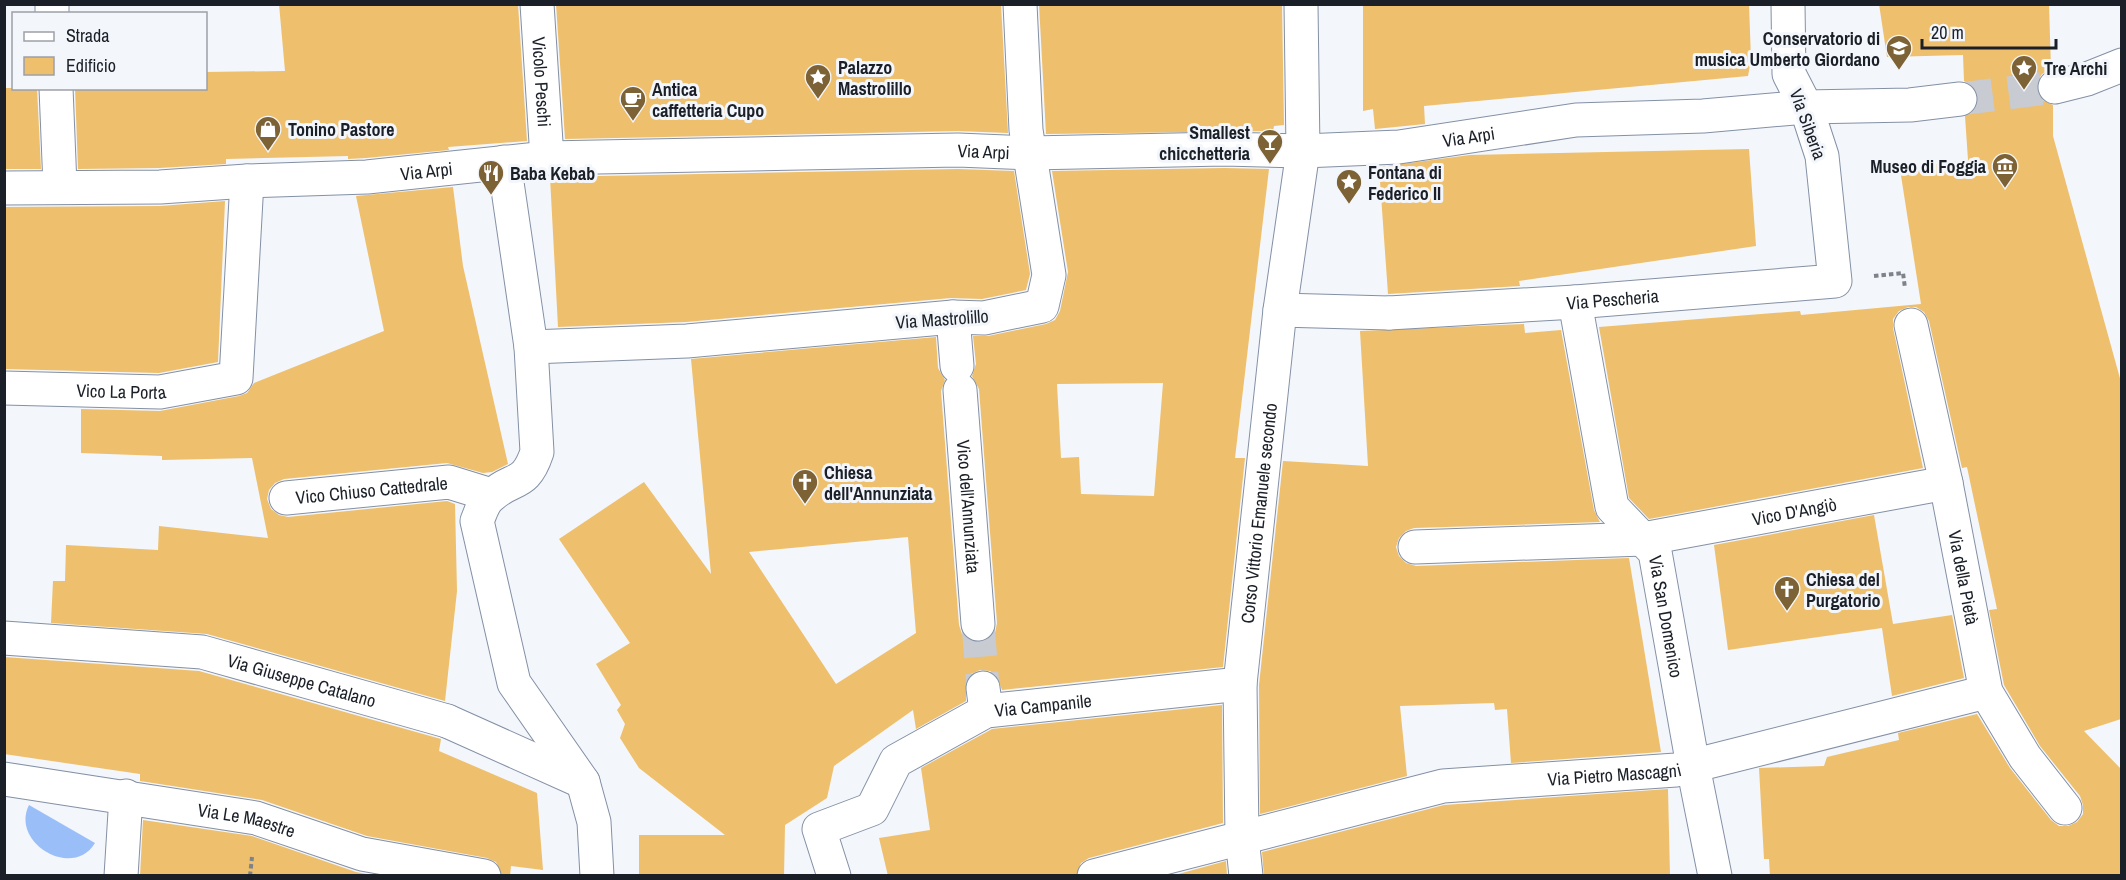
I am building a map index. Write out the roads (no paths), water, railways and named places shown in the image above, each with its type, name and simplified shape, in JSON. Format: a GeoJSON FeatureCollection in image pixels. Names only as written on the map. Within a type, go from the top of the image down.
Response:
{"type":"FeatureCollection","features":[{"type":"Feature","properties":{"kind":"street","name":"Vicolo Peschi"},"geometry":{"type":"LineString","coordinates":[[537,4],[547,158]]}},
{"type":"Feature","properties":{"kind":"street"},"geometry":{"type":"LineString","coordinates":[[1020,4],[1026,130],[1030,153]]}},
{"type":"Feature","properties":{"kind":"street","name":"Corso Vittorio Emanuele secondo"},"geometry":{"type":"LineString","coordinates":[[1246,876],[1242,837],[1240,684],[1280,310],[1303,151],[1301,4]]}},
{"type":"Feature","properties":{"kind":"street","name":"Via Siberia"},"geometry":{"type":"LineString","coordinates":[[1788,4],[1789,74],[1806,107],[1822,156],[1835,281]]}},
{"type":"Feature","properties":{"kind":"street"},"geometry":{"type":"LineString","coordinates":[[2055,87],[2087,79],[2121,65]]}},
{"type":"Feature","properties":{"kind":"street"},"geometry":{"type":"LineString","coordinates":[[56,90],[60,186]]}},
{"type":"Feature","properties":{"kind":"street","name":"Via Arpi"},"geometry":{"type":"LineString","coordinates":[[4,188],[160,187],[247,180],[368,177],[547,158],[958,150],[1030,153],[1224,149],[1303,151],[1399,147],[1576,120],[1703,116],[1806,107],[1910,105],[1960,99]]}},
{"type":"Feature","properties":{"kind":"street","name":"Via Mastrolillo"},"geometry":{"type":"LineString","coordinates":[[531,347],[687,341],[953,317],[984,318],[1042,306],[1049,275],[1030,153]]}},
{"type":"Feature","properties":{"kind":"street"},"geometry":{"type":"LineString","coordinates":[[504,162],[531,347],[537,452],[533,466],[523,479],[491,495],[483,505],[477,521],[514,683],[583,782],[594,822],[597,876]]}},
{"type":"Feature","properties":{"kind":"street","name":"Vico La Porta"},"geometry":{"type":"LineString","coordinates":[[4,388],[160,392],[236,378],[247,180]]}},
{"type":"Feature","properties":{"kind":"street","name":"Via Pescheria"},"geometry":{"type":"LineString","coordinates":[[1280,310],[1389,313],[1575,302],[1835,281]]}},
{"type":"Feature","properties":{"kind":"street","name":"Via San Domenico"},"geometry":{"type":"LineString","coordinates":[[1575,302],[1612,507],[1655,552],[1715,876]]}},
{"type":"Feature","properties":{"kind":"street","name":"Vico dell'Annunziata"},"geometry":{"type":"LineString","coordinates":[[953,317],[978,624]]}},
{"type":"Feature","properties":{"kind":"street","name":"Via della Pietà"},"geometry":{"type":"LineString","coordinates":[[1911,325],[1946,483],[1986,692],[2025,757],[2065,808]]}},
{"type":"Feature","properties":{"kind":"street","name":"Vico Chiuso Cattedrale"},"geometry":{"type":"LineString","coordinates":[[286,498],[449,482],[491,495]]}},
{"type":"Feature","properties":{"kind":"street","name":"Vico D'Angiò"},"geometry":{"type":"LineString","coordinates":[[1415,547],[1643,540],[1946,483]]}},
{"type":"Feature","properties":{"kind":"street","name":"Via Giuseppe Catalano"},"geometry":{"type":"LineString","coordinates":[[4,638],[202,652],[447,722],[583,782]]}},
{"type":"Feature","properties":{"kind":"street","name":"Via Campanile"},"geometry":{"type":"LineString","coordinates":[[834,876],[819,829],[872,809],[896,761],[985,700],[1240,684]]}},
{"type":"Feature","properties":{"kind":"street","name":"Via Pietro Mascagni"},"geometry":{"type":"LineString","coordinates":[[1094,876],[1443,786],[1693,766],[1986,692]]}},
{"type":"Feature","properties":{"kind":"street","name":"Via Le Maestre"},"geometry":{"type":"LineString","coordinates":[[4,779],[126,796],[256,818],[362,854],[484,876]]}},
{"type":"Feature","properties":{"kind":"street"},"geometry":{"type":"LineString","coordinates":[[121,876],[126,796]]}},
{"type":"Feature","properties":{"kind":"water"},"geometry":{"type":"Polygon","coordinates":[[[29,805],[95,843],[85,854],[73,858],[59,857],[47,852],[28,832],[25,819],[29,805]]]}},
{"type":"Feature","properties":{"kind":"tunnel"},"geometry":{"type":"LineString","coordinates":[[1960,99],[2055,87]]}},
{"type":"Feature","properties":{"kind":"tunnel"},"geometry":{"type":"LineString","coordinates":[[978,624],[983,688]]}},
{"type":"Feature","properties":{"kind":"place","name":"Conservatorio di musica Umberto Giordano"},"geometry":{"type":"Point","coordinates":[1899,71]}},
{"type":"Feature","properties":{"kind":"place","name":"Tre Archi"},"geometry":{"type":"Point","coordinates":[2024,91]}},
{"type":"Feature","properties":{"kind":"place","name":"Palazzo Mastrolillo"},"geometry":{"type":"Point","coordinates":[818,100]}},
{"type":"Feature","properties":{"kind":"place","name":"Antica caffetteria Cupo"},"geometry":{"type":"Point","coordinates":[633,122]}},
{"type":"Feature","properties":{"kind":"place","name":"Tonino Pastore"},"geometry":{"type":"Point","coordinates":[268,152]}},
{"type":"Feature","properties":{"kind":"place","name":"Smallest chicchetteria"},"geometry":{"type":"Point","coordinates":[1270,165]}},
{"type":"Feature","properties":{"kind":"place","name":"Museo di Foggia"},"geometry":{"type":"Point","coordinates":[2005,189]}},
{"type":"Feature","properties":{"kind":"place","name":"Baba Kebab"},"geometry":{"type":"Point","coordinates":[491,196]}},
{"type":"Feature","properties":{"kind":"place","name":"Fontana di Federico II"},"geometry":{"type":"Point","coordinates":[1349,205]}},
{"type":"Feature","properties":{"kind":"place","name":"Chiesa dell'Annunziata"},"geometry":{"type":"Point","coordinates":[805,505]}},
{"type":"Feature","properties":{"kind":"place","name":"Chiesa del Purgatorio"},"geometry":{"type":"Point","coordinates":[1787,612]}}]}
